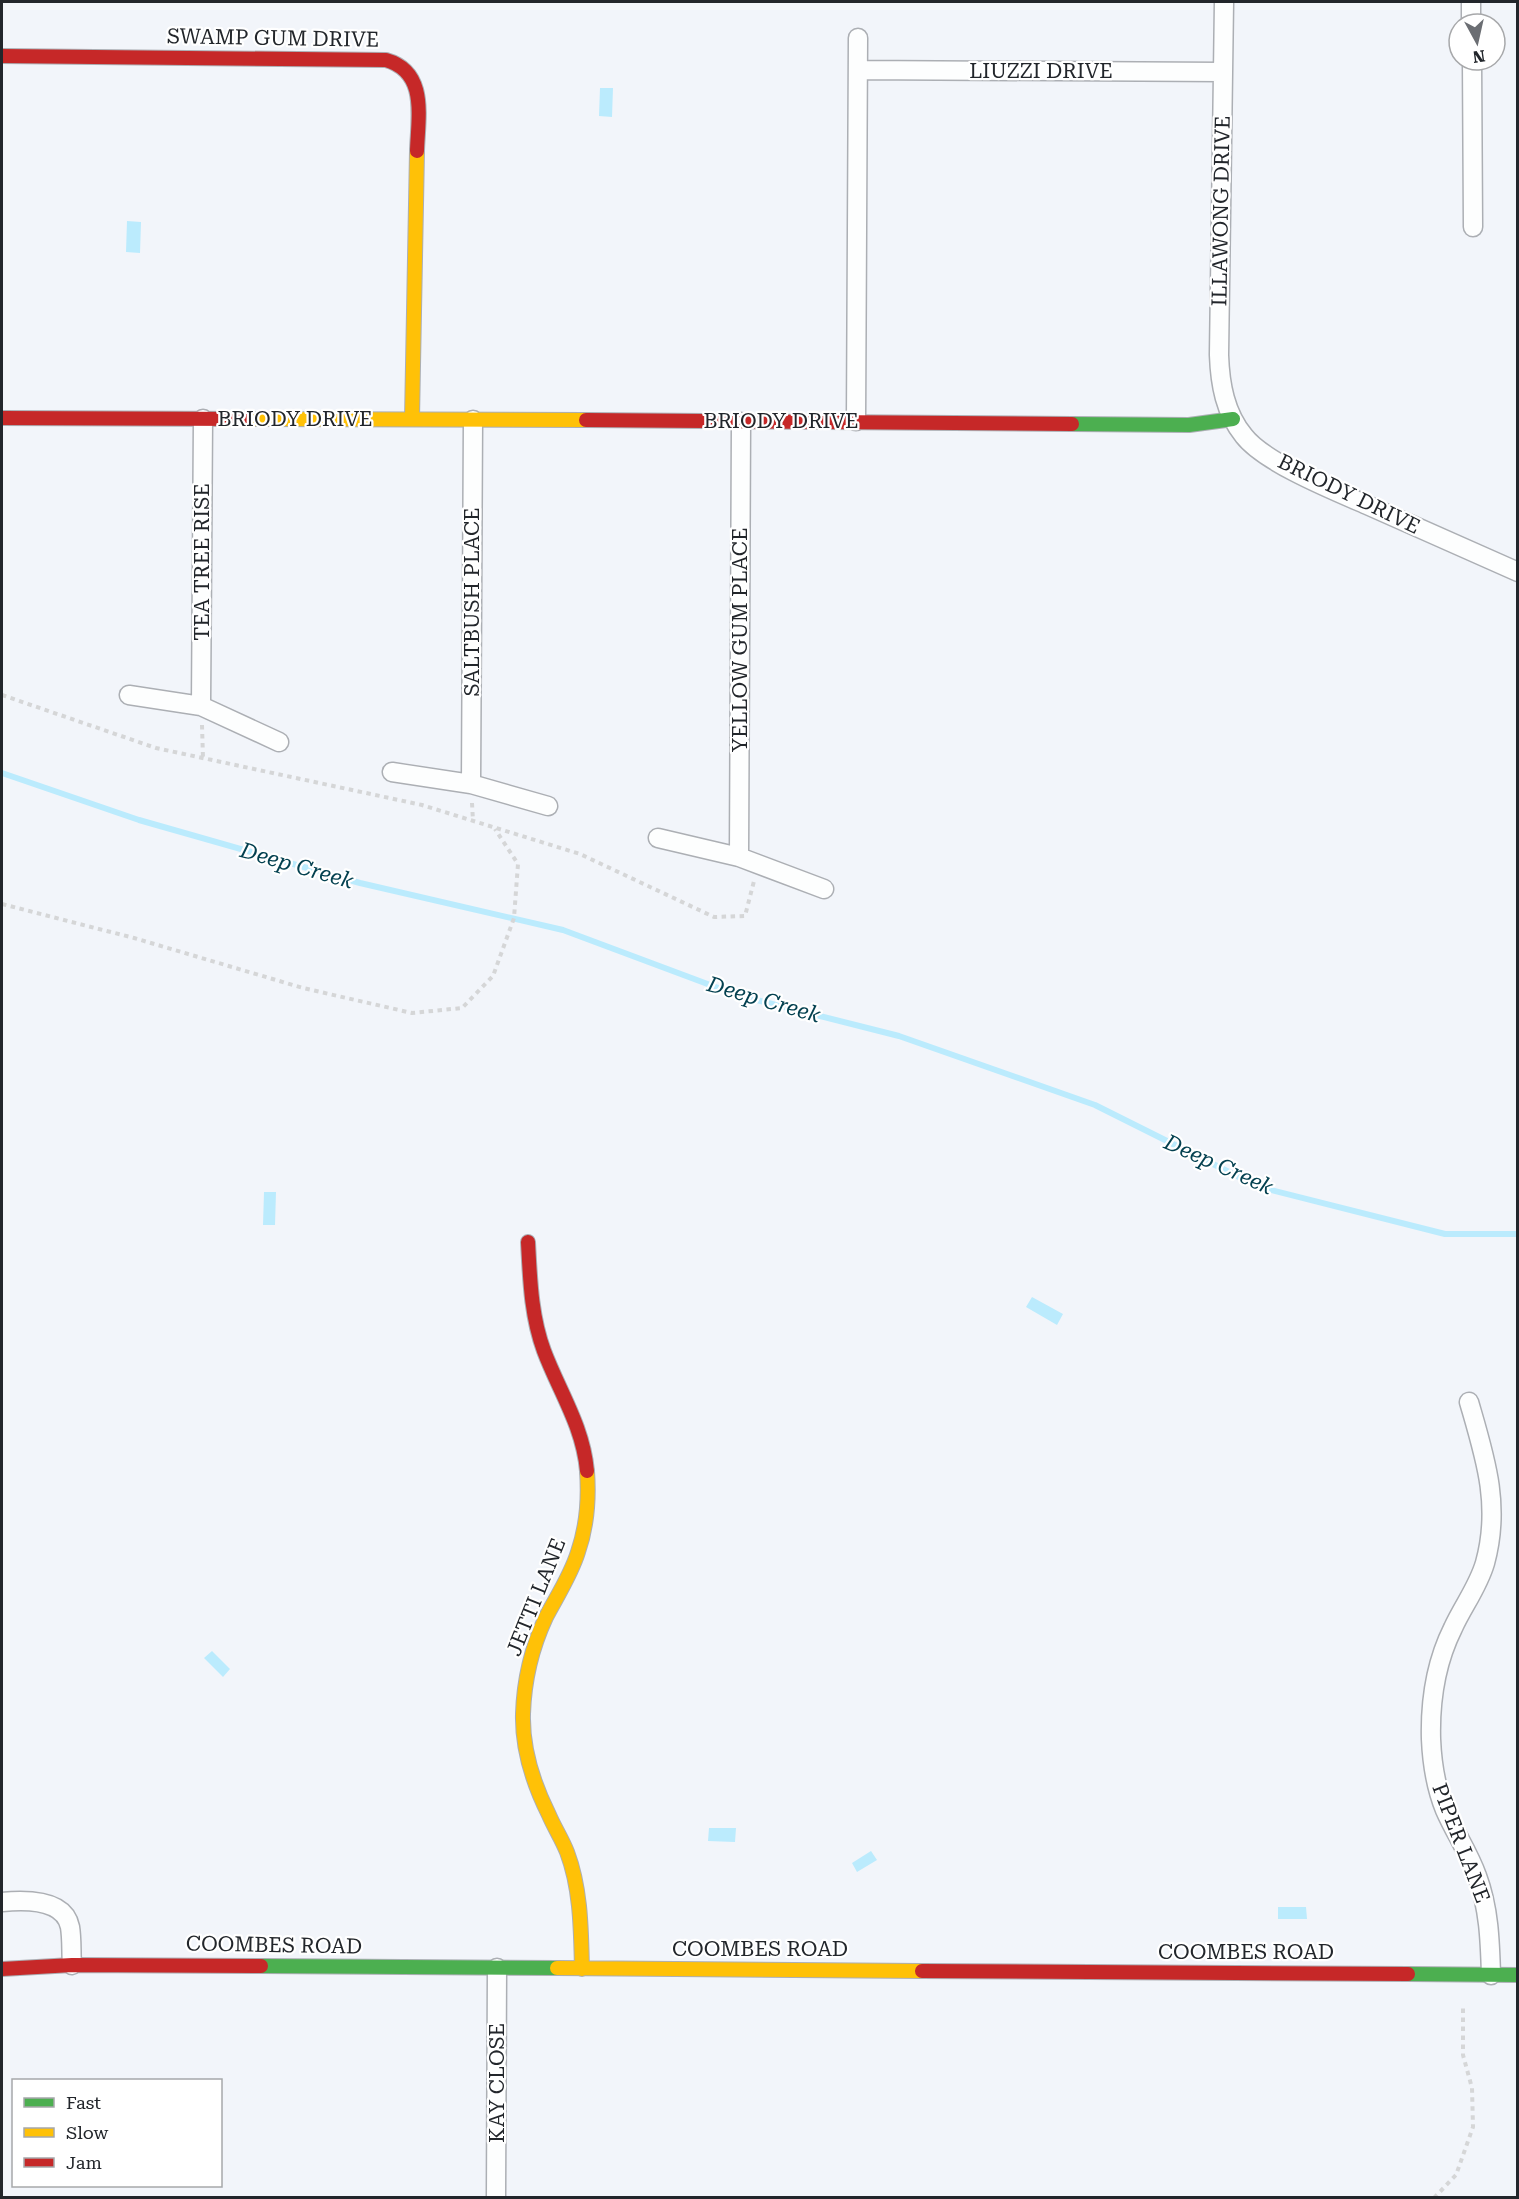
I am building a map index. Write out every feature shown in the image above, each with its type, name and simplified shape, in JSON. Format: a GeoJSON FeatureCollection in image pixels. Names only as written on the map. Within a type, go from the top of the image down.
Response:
{"type":"FeatureCollection","features":[{"type":"Feature","properties":{"kind":"street","name":"ILLAWONG DRIVE"},"geometry":{"type":"LineString","coordinates":[[1224,2],[1219,355],[1223,396],[1233,418]]}},
{"type":"Feature","properties":{"kind":"street"},"geometry":{"type":"LineString","coordinates":[[856,421],[858,38]]}},
{"type":"Feature","properties":{"kind":"street","name":"SWAMP GUM DRIVE"},"geometry":{"type":"LineString","coordinates":[[2,56],[376,59],[390,61],[410,73],[418,99],[412,419]]}},
{"type":"Feature","properties":{"kind":"street","name":"LIUZZI DRIVE"},"geometry":{"type":"LineString","coordinates":[[858,70],[1223,72]]}},
{"type":"Feature","properties":{"kind":"street"},"geometry":{"type":"LineString","coordinates":[[1472,72],[1473,227]]}},
{"type":"Feature","properties":{"kind":"street","name":"BRIODY DRIVE"},"geometry":{"type":"LineString","coordinates":[[2,418],[856,421],[1189,425],[1215,423],[1233,418],[1244,437],[1259,450],[1289,468],[1321,485],[1518,572]]}},
{"type":"Feature","properties":{"kind":"street","name":"TEA TREE RISE"},"geometry":{"type":"LineString","coordinates":[[201,706],[203,419]]}},
{"type":"Feature","properties":{"kind":"street","name":"SALTBUSH PLACE"},"geometry":{"type":"LineString","coordinates":[[471,784],[473,420]]}},
{"type":"Feature","properties":{"kind":"street","name":"YELLOW GUM PLACE"},"geometry":{"type":"LineString","coordinates":[[739,857],[741,422]]}},
{"type":"Feature","properties":{"kind":"street"},"geometry":{"type":"LineString","coordinates":[[129,695],[201,706],[279,742]]}},
{"type":"Feature","properties":{"kind":"street"},"geometry":{"type":"LineString","coordinates":[[392,772],[471,784],[548,806]]}},
{"type":"Feature","properties":{"kind":"street"},"geometry":{"type":"LineString","coordinates":[[658,838],[739,857],[824,888]]}},
{"type":"Feature","properties":{"kind":"street","name":"JETTI LANE"},"geometry":{"type":"LineString","coordinates":[[528,1242],[532,1316],[550,1366],[579,1429],[586,1470],[588,1503],[585,1527],[570,1575],[543,1625],[535,1647],[525,1691],[523,1729],[532,1778],[567,1850],[574,1877],[580,1906],[582,1969]]}},
{"type":"Feature","properties":{"kind":"street","name":"PIPER LANE"},"geometry":{"type":"LineString","coordinates":[[1470,1402],[1489,1477],[1492,1519],[1485,1562],[1477,1584],[1454,1626],[1439,1665],[1434,1688],[1431,1739],[1434,1766],[1445,1810],[1477,1875],[1485,1899],[1489,1926],[1491,1975]]}},
{"type":"Feature","properties":{"kind":"street"},"geometry":{"type":"LineString","coordinates":[[2,1902],[37,1902],[63,1914],[70,1925],[72,1965]]}},
{"type":"Feature","properties":{"kind":"street","name":"COOMBES ROAD"},"geometry":{"type":"LineString","coordinates":[[2,1969],[72,1965],[1518,1975]]}},
{"type":"Feature","properties":{"kind":"street","name":"KAY CLOSE"},"geometry":{"type":"LineString","coordinates":[[496,2198],[497,1968]]}},
{"type":"Feature","properties":{"kind":"path"},"geometry":{"type":"LineString","coordinates":[[2,695],[156,748],[422,806],[580,854],[714,917],[745,916],[758,864]]}},
{"type":"Feature","properties":{"kind":"path"},"geometry":{"type":"LineString","coordinates":[[201,706],[203,758]]}},
{"type":"Feature","properties":{"kind":"path"},"geometry":{"type":"LineString","coordinates":[[2,904],[134,938],[303,988],[411,1013],[462,1008],[493,976],[514,918],[518,864],[495,828]]}},
{"type":"Feature","properties":{"kind":"path"},"geometry":{"type":"LineString","coordinates":[[1434,2198],[1456,2175],[1473,2127],[1472,2088],[1463,2055],[1463,2007]]}},
{"type":"Feature","properties":{"kind":"water"},"geometry":{"type":"Polygon","coordinates":[[[600,88],[613,88],[612,117],[599,116],[600,88]]]}},
{"type":"Feature","properties":{"kind":"water"},"geometry":{"type":"Polygon","coordinates":[[[127,221],[141,222],[140,253],[126,252],[127,221]]]}},
{"type":"Feature","properties":{"kind":"water"},"geometry":{"type":"Polygon","coordinates":[[[264,1192],[276,1192],[275,1225],[263,1225],[264,1192]]]}},
{"type":"Feature","properties":{"kind":"water"},"geometry":{"type":"Polygon","coordinates":[[[1032,1297],[1063,1314],[1057,1325],[1026,1307],[1032,1297]]]}},
{"type":"Feature","properties":{"kind":"water"},"geometry":{"type":"Polygon","coordinates":[[[212,1651],[230,1669],[223,1677],[204,1658],[212,1651]]]}},
{"type":"Feature","properties":{"kind":"water"},"geometry":{"type":"Polygon","coordinates":[[[709,1828],[736,1828],[735,1842],[708,1841],[709,1828]]]}},
{"type":"Feature","properties":{"kind":"water"},"geometry":{"type":"Polygon","coordinates":[[[871,1851],[877,1860],[857,1872],[852,1863],[871,1851]]]}},
{"type":"Feature","properties":{"kind":"water"},"geometry":{"type":"Polygon","coordinates":[[[1278,1907],[1306,1907],[1307,1919],[1278,1919],[1278,1907]]]}},
{"type":"Feature","properties":{"kind":"waterway","name":"Deep Creek"},"geometry":{"type":"LineString","coordinates":[[2,773],[139,820],[360,883],[563,930],[737,995],[899,1036],[1095,1105],[1259,1187],[1445,1234],[1518,1234]]}},
{"type":"Feature","properties":{"kind":"traffic: fast"},"geometry":{"type":"LineString","coordinates":[[1072,424],[1189,425],[1233,419]]}},
{"type":"Feature","properties":{"kind":"traffic: fast"},"geometry":{"type":"LineString","coordinates":[[261,1966],[557,1968]]}},
{"type":"Feature","properties":{"kind":"traffic: fast"},"geometry":{"type":"LineString","coordinates":[[1408,1974],[1518,1975]]}},
{"type":"Feature","properties":{"kind":"traffic: slow"},"geometry":{"type":"LineString","coordinates":[[412,419],[417,151]]}},
{"type":"Feature","properties":{"kind":"traffic: slow"},"geometry":{"type":"LineString","coordinates":[[245,419],[586,420]]}},
{"type":"Feature","properties":{"kind":"traffic: slow"},"geometry":{"type":"LineString","coordinates":[[582,1969],[579,1910],[572,1866],[533,1778],[524,1740],[523,1714],[527,1677],[537,1640],[546,1617],[572,1569],[581,1542],[587,1512],[587,1471]]}},
{"type":"Feature","properties":{"kind":"traffic: slow"},"geometry":{"type":"LineString","coordinates":[[557,1968],[922,1971]]}},
{"type":"Feature","properties":{"kind":"traffic: jam"},"geometry":{"type":"LineString","coordinates":[[2,56],[386,60],[409,74],[415,85],[419,110],[417,151]]}},
{"type":"Feature","properties":{"kind":"traffic: jam"},"geometry":{"type":"LineString","coordinates":[[2,418],[245,419]]}},
{"type":"Feature","properties":{"kind":"traffic: jam"},"geometry":{"type":"LineString","coordinates":[[586,420],[1072,424]]}},
{"type":"Feature","properties":{"kind":"traffic: jam"},"geometry":{"type":"LineString","coordinates":[[528,1242],[536,1324],[544,1351],[576,1424],[587,1471]]}},
{"type":"Feature","properties":{"kind":"traffic: jam"},"geometry":{"type":"LineString","coordinates":[[2,1969],[72,1965],[261,1966]]}},
{"type":"Feature","properties":{"kind":"traffic: jam"},"geometry":{"type":"LineString","coordinates":[[922,1971],[1408,1974]]}}]}
